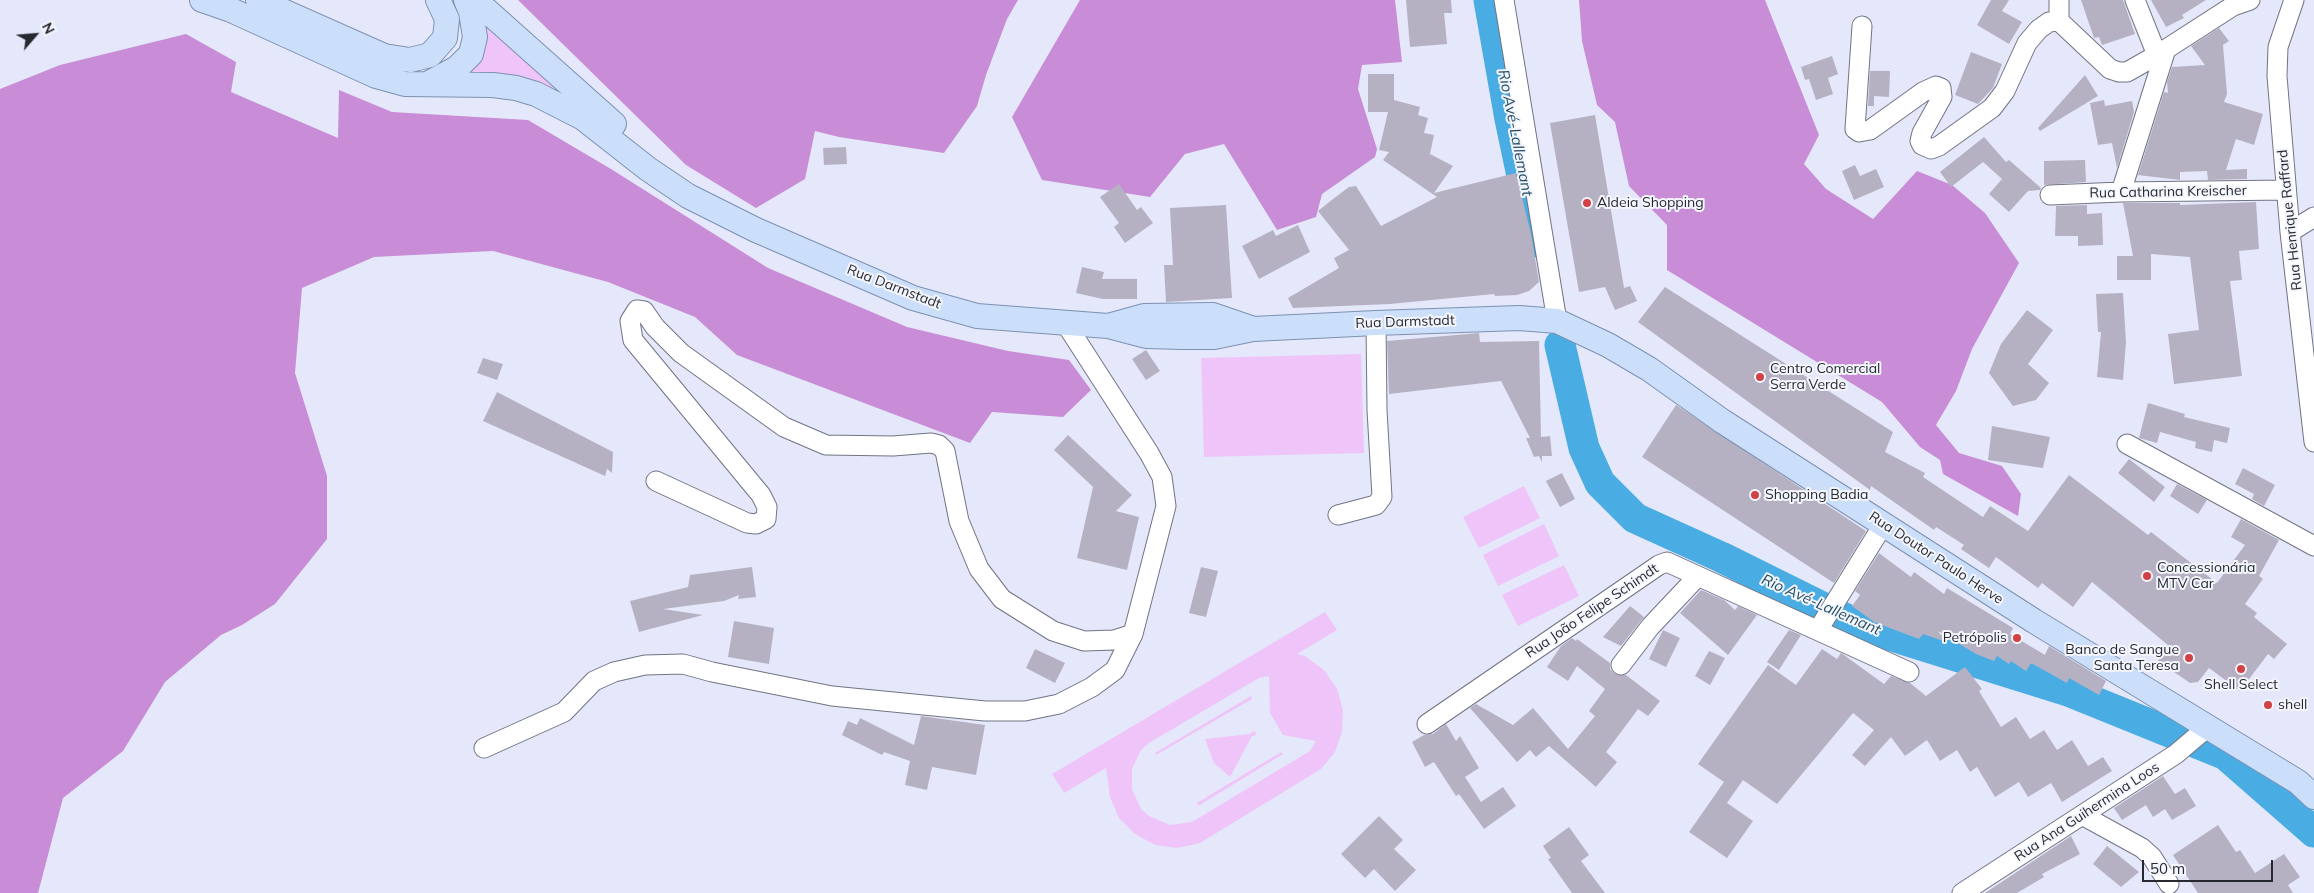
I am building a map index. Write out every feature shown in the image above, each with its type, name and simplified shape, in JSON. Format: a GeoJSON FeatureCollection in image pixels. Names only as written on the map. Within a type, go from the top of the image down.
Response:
{"type":"FeatureCollection","features":[{"type":"Feature","properties":{"kind":"main road"},"geometry":{"type":"LineString","coordinates":[[202,0],[231,10],[376,76],[405,84],[493,85],[516,88],[536,94],[583,118],[648,169],[688,196],[720,210]]}},
{"type":"Feature","properties":{"kind":"main road"},"geometry":{"type":"LineString","coordinates":[[258,0],[384,56],[410,60],[430,55],[445,38],[447,19],[438,0]]}},
{"type":"Feature","properties":{"kind":"main road"},"geometry":{"type":"LineString","coordinates":[[427,84],[457,68],[470,54],[475,37],[471,12],[466,0]]}},
{"type":"Feature","properties":{"kind":"main road"},"geometry":{"type":"LineString","coordinates":[[475,0],[631,139],[720,210]]}},
{"type":"Feature","properties":{"kind":"main road","name":"Rua Darmstadt"},"geometry":{"type":"LineString","coordinates":[[720,210],[756,230],[913,298],[977,316],[1108,326],[1144,316],[1213,315],[1253,329],[1519,318],[1557,321]]}},
{"type":"Feature","properties":{"kind":"main road","name":"Rua Doutor Paulo Herve"},"geometry":{"type":"LineString","coordinates":[[1557,321],[1608,345],[1649,369],[1722,422],[2203,731],[2298,782],[2314,796]]}},
{"type":"Feature","properties":{"kind":"street"},"geometry":{"type":"LineString","coordinates":[[1504,0],[1557,321]]}},
{"type":"Feature","properties":{"kind":"street"},"geometry":{"type":"LineString","coordinates":[[2059,0],[2059,21],[2110,69],[2119,72],[2127,72],[2162,52],[2233,6],[2250,0]]}},
{"type":"Feature","properties":{"kind":"street"},"geometry":{"type":"LineString","coordinates":[[2121,192],[2162,52],[2135,0]]}},
{"type":"Feature","properties":{"kind":"street","name":"Rua Henrique Raffard"},"geometry":{"type":"LineString","coordinates":[[2294,0],[2278,47],[2277,76],[2290,232],[2306,302],[2314,442]]}},
{"type":"Feature","properties":{"kind":"street"},"geometry":{"type":"LineString","coordinates":[[1862,26],[1855,129],[1859,132],[1870,130],[1923,92],[1936,86],[1941,88],[1942,97],[1922,133],[1920,141],[1922,146],[1931,149],[1939,146],[1992,108],[2005,91],[2027,43],[2039,29],[2049,22],[2059,21]]}},
{"type":"Feature","properties":{"kind":"street","name":"Rua Catharina Kreischer"},"geometry":{"type":"LineString","coordinates":[[2050,195],[2286,190]]}},
{"type":"Feature","properties":{"kind":"street"},"geometry":{"type":"LineString","coordinates":[[2290,232],[2314,217]]}},
{"type":"Feature","properties":{"kind":"street"},"geometry":{"type":"LineString","coordinates":[[656,481],[747,523],[756,524],[766,519],[767,507],[761,495],[633,340],[630,321],[637,310],[644,311],[655,327],[681,353],[784,427],[826,445],[893,446],[931,443],[939,445],[945,451],[959,521],[979,569],[1002,599],[1053,631],[1084,641],[1114,640],[1133,634]]}},
{"type":"Feature","properties":{"kind":"street"},"geometry":{"type":"LineString","coordinates":[[1338,515],[1376,505],[1382,497],[1377,410],[1376,323]]}},
{"type":"Feature","properties":{"kind":"street"},"geometry":{"type":"LineString","coordinates":[[484,748],[564,712],[594,681],[614,672],[645,665],[683,664],[712,672],[832,696],[985,711],[1025,711],[1059,704],[1092,687],[1115,670],[1133,634],[1166,506],[1162,477],[1066,324]]}},
{"type":"Feature","properties":{"kind":"street"},"geometry":{"type":"LineString","coordinates":[[2127,444],[2314,546]]}},
{"type":"Feature","properties":{"kind":"street"},"geometry":{"type":"LineString","coordinates":[[1821,626],[1883,525]]}},
{"type":"Feature","properties":{"kind":"street","name":"Rua João Felipe Schimdt"},"geometry":{"type":"LineString","coordinates":[[1427,724],[1659,565],[1667,562],[1821,626],[1910,672]]}},
{"type":"Feature","properties":{"kind":"street"},"geometry":{"type":"LineString","coordinates":[[1621,664],[1650,627],[1698,576]]}},
{"type":"Feature","properties":{"kind":"street","name":"Rua Ana Guihermina Loos"},"geometry":{"type":"LineString","coordinates":[[1962,893],[2176,754],[2203,731]]}},
{"type":"Feature","properties":{"kind":"street"},"geometry":{"type":"LineString","coordinates":[[2082,815],[2142,848],[2152,857],[2169,884]]}},
{"type":"Feature","properties":{"kind":"shaded area"},"geometry":{"type":"Polygon","coordinates":[[[518,0],[1018,0],[1007,19],[986,75],[977,106],[944,153],[839,137],[815,131],[805,179],[756,208],[686,165],[518,0]]]}},
{"type":"Feature","properties":{"kind":"shaded area"},"geometry":{"type":"Polygon","coordinates":[[[1080,0],[1395,0],[1402,62],[1362,65],[1358,89],[1377,149],[1375,157],[1322,194],[1316,217],[1277,230],[1224,144],[1185,154],[1150,197],[1042,180],[1012,117],[1080,0]]]}},
{"type":"Feature","properties":{"kind":"shaded area"},"geometry":{"type":"Polygon","coordinates":[[[1579,0],[1765,0],[1819,135],[1804,164],[1826,189],[1873,219],[1917,171],[1952,185],[1985,213],[2019,263],[1972,349],[1956,391],[1936,425],[1959,453],[2002,466],[2021,494],[2018,516],[1943,474],[1940,460],[1920,447],[1882,402],[1667,270],[1667,225],[1629,186],[1615,122],[1597,105],[1582,41],[1579,0]]]}},
{"type":"Feature","properties":{"kind":"shaded area"},"geometry":{"type":"Polygon","coordinates":[[[483,17],[588,111],[467,78],[478,61],[483,17]]]}},
{"type":"Feature","properties":{"kind":"shaded area"},"geometry":{"type":"Polygon","coordinates":[[[186,34],[236,62],[231,92],[338,138],[339,90],[392,112],[528,120],[611,169],[768,268],[907,327],[1008,351],[1069,360],[1091,390],[1063,417],[992,412],[970,443],[737,355],[695,317],[608,282],[493,251],[374,257],[302,288],[295,373],[327,476],[327,539],[275,604],[242,625],[221,635],[165,682],[123,751],[63,798],[38,893],[0,893],[0,89],[60,65],[186,34]]]}},
{"type":"Feature","properties":{"kind":"shaded area"},"geometry":{"type":"Polygon","coordinates":[[[1361,354],[1364,453],[1204,457],[1201,358],[1361,354]]]}},
{"type":"Feature","properties":{"kind":"shaded area"},"geometry":{"type":"Polygon","coordinates":[[[1524,486],[1540,518],[1479,548],[1463,517],[1524,486]]]}},
{"type":"Feature","properties":{"kind":"shaded area"},"geometry":{"type":"Polygon","coordinates":[[[1544,524],[1559,556],[1498,586],[1483,555],[1544,524]]]}},
{"type":"Feature","properties":{"kind":"shaded area"},"geometry":{"type":"Polygon","coordinates":[[[1564,565],[1579,596],[1518,626],[1502,595],[1564,565]]]}},
{"type":"Feature","properties":{"kind":"shaded area"},"geometry":{"type":"Polygon","coordinates":[[[1325,612],[1337,630],[1297,654],[1305,656],[1324,670],[1337,689],[1343,710],[1342,732],[1335,752],[1321,769],[1200,843],[1177,848],[1155,845],[1135,834],[1119,818],[1110,797],[1106,768],[1064,793],[1052,774],[1325,612]],[[1269,676],[1259,678],[1149,743],[1141,750],[1132,769],[1132,789],[1141,809],[1149,816],[1170,825],[1192,822],[1310,751],[1316,741],[1283,735],[1270,713],[1269,676]]]}},
{"type":"Feature","properties":{"kind":"shaded area"},"geometry":{"type":"Polygon","coordinates":[[[1251,696],[1252,699],[1156,755],[1155,753],[1251,696]]]}},
{"type":"Feature","properties":{"kind":"shaded area"},"geometry":{"type":"Polygon","coordinates":[[[1253,731],[1256,732],[1255,736],[1252,736],[1230,777],[1214,763],[1205,739],[1250,734],[1253,731]]]}},
{"type":"Feature","properties":{"kind":"shaded area"},"geometry":{"type":"Polygon","coordinates":[[[1281,752],[1283,754],[1198,806],[1197,803],[1281,752]]]}},
{"type":"Feature","properties":{"kind":"building"},"geometry":{"type":"Polygon","coordinates":[[[1406,0],[1451,0],[1452,13],[1444,13],[1447,44],[1410,47],[1406,0]]]}},
{"type":"Feature","properties":{"kind":"building"},"geometry":{"type":"Polygon","coordinates":[[[1991,0],[2009,0],[2002,11],[2022,22],[2009,44],[1977,25],[1991,0]]]}},
{"type":"Feature","properties":{"kind":"building"},"geometry":{"type":"Polygon","coordinates":[[[2081,0],[2123,0],[2135,34],[2102,45],[2099,37],[2094,38],[2081,0]]]}},
{"type":"Feature","properties":{"kind":"building"},"geometry":{"type":"Polygon","coordinates":[[[2151,0],[2206,0],[2182,15],[2184,18],[2166,27],[2151,0]]]}},
{"type":"Feature","properties":{"kind":"building"},"geometry":{"type":"Polygon","coordinates":[[[2219,28],[2229,41],[2223,45],[2227,94],[2224,102],[2263,114],[2254,145],[2236,139],[2226,170],[2247,169],[2247,179],[2208,180],[2207,171],[2180,172],[2180,180],[2138,175],[2164,92],[2168,93],[2167,82],[2172,67],[2205,65],[2191,46],[2219,28]]]}},
{"type":"Feature","properties":{"kind":"building"},"geometry":{"type":"Polygon","coordinates":[[[1971,52],[2002,64],[1993,88],[1978,104],[1955,95],[1971,52]]]}},
{"type":"Feature","properties":{"kind":"building"},"geometry":{"type":"Polygon","coordinates":[[[1832,56],[1838,74],[1828,78],[1833,94],[1816,100],[1809,79],[1805,80],[1801,67],[1832,56]]]}},
{"type":"Feature","properties":{"kind":"building"},"geometry":{"type":"Polygon","coordinates":[[[1870,71],[1890,71],[1889,97],[1874,96],[1874,106],[1868,106],[1870,71]]]}},
{"type":"Feature","properties":{"kind":"building"},"geometry":{"type":"Polygon","coordinates":[[[1368,74],[1394,74],[1394,100],[1420,107],[1418,115],[1428,118],[1424,133],[1434,135],[1430,154],[1453,166],[1434,193],[1516,173],[1531,234],[1539,282],[1529,291],[1517,295],[1495,296],[1494,294],[1390,304],[1293,308],[1288,298],[1339,268],[1334,258],[1349,250],[1318,211],[1333,199],[1349,187],[1356,186],[1381,226],[1437,197],[1383,160],[1389,152],[1379,150],[1388,112],[1368,112],[1368,74]]]}},
{"type":"Feature","properties":{"kind":"building"},"geometry":{"type":"Polygon","coordinates":[[[2085,75],[2098,96],[2040,131],[2038,128],[2085,75]]]}},
{"type":"Feature","properties":{"kind":"building"},"geometry":{"type":"Polygon","coordinates":[[[2104,100],[2105,106],[2132,101],[2134,112],[2117,168],[2112,143],[2098,145],[2090,103],[2104,100]]]}},
{"type":"Feature","properties":{"kind":"building","name":"Aldeia Shopping"},"geometry":{"type":"Polygon","coordinates":[[[1595,115],[1624,288],[1630,286],[1637,301],[1615,310],[1605,287],[1579,292],[1550,123],[1595,115]]]}},
{"type":"Feature","properties":{"kind":"building"},"geometry":{"type":"Polygon","coordinates":[[[1984,137],[2006,162],[2009,160],[2041,188],[2040,190],[2028,191],[2009,212],[1989,194],[2002,179],[1983,162],[1951,187],[1940,172],[1984,137]]]}},
{"type":"Feature","properties":{"kind":"building"},"geometry":{"type":"Polygon","coordinates":[[[846,147],[847,164],[824,165],[823,148],[846,147]]]}},
{"type":"Feature","properties":{"kind":"building"},"geometry":{"type":"Polygon","coordinates":[[[2085,160],[2086,182],[2044,185],[2044,161],[2085,160]]]}},
{"type":"Feature","properties":{"kind":"building"},"geometry":{"type":"Polygon","coordinates":[[[1855,165],[1860,176],[1876,169],[1884,187],[1854,200],[1842,171],[1855,165]]]}},
{"type":"Feature","properties":{"kind":"building"},"geometry":{"type":"Polygon","coordinates":[[[1119,184],[1137,210],[1141,207],[1153,223],[1125,243],[1114,227],[1119,223],[1100,197],[1119,184]]]}},
{"type":"Feature","properties":{"kind":"building"},"geometry":{"type":"Polygon","coordinates":[[[2256,202],[2259,249],[2239,251],[2242,280],[2230,281],[2242,376],[2174,384],[2168,334],[2199,330],[2190,257],[2151,254],[2151,280],[2117,280],[2117,256],[2133,256],[2123,203],[2180,203],[2180,205],[2256,202]]]}},
{"type":"Feature","properties":{"kind":"building"},"geometry":{"type":"Polygon","coordinates":[[[1226,205],[1232,298],[1166,302],[1164,265],[1173,265],[1170,208],[1226,205]]]}},
{"type":"Feature","properties":{"kind":"building"},"geometry":{"type":"Polygon","coordinates":[[[2087,205],[2087,214],[2102,213],[2103,245],[2078,246],[2078,236],[2055,236],[2056,206],[2087,205]]]}},
{"type":"Feature","properties":{"kind":"building"},"geometry":{"type":"Polygon","coordinates":[[[1298,225],[1310,252],[1259,279],[1242,246],[1273,230],[1276,236],[1298,225]]]}},
{"type":"Feature","properties":{"kind":"building"},"geometry":{"type":"Polygon","coordinates":[[[1082,267],[1104,272],[1102,279],[1137,279],[1137,299],[1103,299],[1076,293],[1082,267]]]}},
{"type":"Feature","properties":{"kind":"building"},"geometry":{"type":"Polygon","coordinates":[[[1665,287],[1893,432],[1885,452],[1925,473],[1923,477],[1983,517],[1990,506],[2028,531],[2069,475],[2148,535],[2151,532],[2217,583],[2245,545],[2231,537],[2241,519],[2279,540],[2259,576],[2263,579],[2245,604],[2257,613],[2254,617],[2287,644],[2274,659],[2268,654],[2240,691],[2209,668],[2198,682],[2190,683],[2158,661],[2169,646],[2092,582],[2073,607],[2042,583],[2038,588],[1996,557],[1989,568],[1961,549],[1964,545],[1936,527],[1934,530],[1871,486],[1870,490],[1638,322],[1665,287]]]}},
{"type":"Feature","properties":{"kind":"building"},"geometry":{"type":"Polygon","coordinates":[[[2123,293],[2126,342],[2123,380],[2097,377],[2101,332],[2098,332],[2096,294],[2123,293]]]}},
{"type":"Feature","properties":{"kind":"building"},"geometry":{"type":"Polygon","coordinates":[[[2027,310],[2053,330],[2028,364],[2049,383],[2036,400],[2013,406],[1989,373],[2001,344],[2027,310]]]}},
{"type":"Feature","properties":{"kind":"building"},"geometry":{"type":"Polygon","coordinates":[[[1479,333],[1480,342],[1539,341],[1541,437],[1550,436],[1552,456],[1542,456],[1542,462],[1539,456],[1534,457],[1526,438],[1530,438],[1501,381],[1389,394],[1387,341],[1479,333]]]}},
{"type":"Feature","properties":{"kind":"building"},"geometry":{"type":"Polygon","coordinates":[[[1146,350],[1160,371],[1146,380],[1132,359],[1146,350]]]}},
{"type":"Feature","properties":{"kind":"building"},"geometry":{"type":"Polygon","coordinates":[[[483,358],[503,364],[497,380],[477,373],[483,358]]]}},
{"type":"Feature","properties":{"kind":"building"},"geometry":{"type":"Polygon","coordinates":[[[497,392],[613,452],[612,473],[607,469],[605,476],[483,421],[497,392]]]}},
{"type":"Feature","properties":{"kind":"building"},"geometry":{"type":"Polygon","coordinates":[[[2148,403],[2185,414],[2184,417],[2230,428],[2227,443],[2214,440],[2212,452],[2195,448],[2196,442],[2160,432],[2157,443],[2139,438],[2148,403]]]}},
{"type":"Feature","properties":{"kind":"building","name":"Shopping Badia"},"geometry":{"type":"Polygon","coordinates":[[[1676,405],[1866,531],[1834,583],[1642,457],[1676,405]]]}},
{"type":"Feature","properties":{"kind":"building"},"geometry":{"type":"Polygon","coordinates":[[[1992,426],[2050,437],[2043,468],[1988,460],[1992,426]]]}},
{"type":"Feature","properties":{"kind":"building"},"geometry":{"type":"Polygon","coordinates":[[[1068,435],[1132,495],[1116,511],[1139,517],[1127,570],[1077,558],[1093,487],[1054,450],[1068,435]]]}},
{"type":"Feature","properties":{"kind":"building"},"geometry":{"type":"Polygon","coordinates":[[[2129,459],[2165,487],[2154,502],[2118,473],[2129,459]]]}},
{"type":"Feature","properties":{"kind":"building"},"geometry":{"type":"Polygon","coordinates":[[[2243,468],[2275,485],[2264,506],[2252,499],[2254,494],[2235,484],[2243,468]]]}},
{"type":"Feature","properties":{"kind":"building"},"geometry":{"type":"Polygon","coordinates":[[[1562,473],[1575,499],[1560,507],[1546,481],[1562,473]]]}},
{"type":"Feature","properties":{"kind":"building"},"geometry":{"type":"Polygon","coordinates":[[[2177,484],[2207,500],[2198,514],[2170,496],[2177,484]]]}},
{"type":"Feature","properties":{"kind":"building"},"geometry":{"type":"Polygon","coordinates":[[[1879,553],[1911,577],[1914,572],[1944,594],[1947,588],[2013,628],[2010,634],[2045,655],[2049,646],[2106,681],[2099,695],[2069,678],[2067,683],[2031,663],[2026,671],[2011,661],[2009,664],[1997,656],[1994,661],[1976,654],[1938,631],[1946,642],[1923,634],[1919,639],[1874,622],[1852,606],[1860,595],[1855,591],[1879,553]]]}},
{"type":"Feature","properties":{"kind":"building"},"geometry":{"type":"Polygon","coordinates":[[[752,567],[756,597],[738,599],[739,595],[724,601],[663,609],[703,615],[639,632],[630,601],[688,587],[690,575],[752,567]]]}},
{"type":"Feature","properties":{"kind":"building"},"geometry":{"type":"Polygon","coordinates":[[[1201,567],[1218,571],[1206,617],[1189,613],[1201,567]]]}},
{"type":"Feature","properties":{"kind":"building"},"geometry":{"type":"Polygon","coordinates":[[[1701,590],[1724,600],[1735,610],[1738,606],[1757,615],[1728,655],[1680,613],[1701,590]]]}},
{"type":"Feature","properties":{"kind":"building"},"geometry":{"type":"Polygon","coordinates":[[[1630,606],[1644,617],[1621,646],[1603,637],[1630,606]]]}},
{"type":"Feature","properties":{"kind":"building"},"geometry":{"type":"Polygon","coordinates":[[[734,621],[774,628],[769,664],[728,657],[734,621]]]}},
{"type":"Feature","properties":{"kind":"building"},"geometry":{"type":"Polygon","coordinates":[[[1663,630],[1680,638],[1666,667],[1649,659],[1663,630]]]}},
{"type":"Feature","properties":{"kind":"building"},"geometry":{"type":"Polygon","coordinates":[[[1789,630],[1801,635],[1779,670],[1767,662],[1789,630]]]}},
{"type":"Feature","properties":{"kind":"building"},"geometry":{"type":"Polygon","coordinates":[[[1572,638],[1576,641],[1577,639],[1610,663],[1610,669],[1615,674],[1626,675],[1660,701],[1648,716],[1638,709],[1606,752],[1617,762],[1596,787],[1549,746],[1536,757],[1530,750],[1517,762],[1470,708],[1476,704],[1513,725],[1533,708],[1568,749],[1595,716],[1589,711],[1605,689],[1577,666],[1568,681],[1547,667],[1561,646],[1572,638]]]}},
{"type":"Feature","properties":{"kind":"building"},"geometry":{"type":"Polygon","coordinates":[[[1035,649],[1065,663],[1055,683],[1026,668],[1035,649]]]}},
{"type":"Feature","properties":{"kind":"building"},"geometry":{"type":"Polygon","coordinates":[[[1822,649],[1837,659],[1841,653],[1884,684],[1891,676],[1910,683],[1926,696],[1965,667],[1982,689],[1979,691],[2001,727],[2016,717],[2030,739],[2044,730],[2057,750],[2072,740],[2088,766],[2103,757],[2112,771],[2062,802],[2051,783],[2028,797],[2019,782],[1995,797],[1977,767],[1970,772],[1957,750],[1940,761],[1927,740],[1905,756],[1891,737],[1865,766],[1852,755],[1874,730],[1853,713],[1777,804],[1743,780],[1727,803],[1753,821],[1727,858],[1689,832],[1724,782],[1698,764],[1768,665],[1796,685],[1822,649]]]}},
{"type":"Feature","properties":{"kind":"building"},"geometry":{"type":"Polygon","coordinates":[[[1709,651],[1725,658],[1710,685],[1695,676],[1709,651]]]}},
{"type":"Feature","properties":{"kind":"building"},"geometry":{"type":"Polygon","coordinates":[[[921,716],[985,725],[976,775],[932,767],[927,790],[905,785],[910,761],[884,752],[882,755],[842,735],[848,721],[857,725],[860,718],[914,745],[921,716]]]}},
{"type":"Feature","properties":{"kind":"building"},"geometry":{"type":"Polygon","coordinates":[[[1446,724],[1456,741],[1460,736],[1479,768],[1465,777],[1481,802],[1503,787],[1516,806],[1484,829],[1459,794],[1456,796],[1434,762],[1425,767],[1412,742],[1424,735],[1433,734],[1446,724]]]}},
{"type":"Feature","properties":{"kind":"building"},"geometry":{"type":"Polygon","coordinates":[[[2163,776],[2175,794],[2185,788],[2196,806],[2172,820],[2165,809],[2153,817],[2146,805],[2122,820],[2114,808],[2163,776]]]}},
{"type":"Feature","properties":{"kind":"building"},"geometry":{"type":"Polygon","coordinates":[[[1379,816],[1403,840],[1394,849],[1416,870],[1395,891],[1374,869],[1365,878],[1341,854],[1379,816]]]}},
{"type":"Feature","properties":{"kind":"building"},"geometry":{"type":"Polygon","coordinates":[[[2218,825],[2236,852],[2240,850],[2255,873],[2284,854],[2300,877],[2288,885],[2293,893],[2198,893],[2173,855],[2218,825]]]}},
{"type":"Feature","properties":{"kind":"building"},"geometry":{"type":"Polygon","coordinates":[[[1569,827],[1589,855],[1581,861],[1605,893],[1572,893],[1548,859],[1551,858],[1543,846],[1569,827]]]}},
{"type":"Feature","properties":{"kind":"building"},"geometry":{"type":"Polygon","coordinates":[[[2071,836],[2080,854],[2042,874],[2044,877],[2017,893],[1985,893],[2071,836]]]}},
{"type":"Feature","properties":{"kind":"building"},"geometry":{"type":"Polygon","coordinates":[[[2107,846],[2139,872],[2121,887],[2093,864],[2107,846]]]}},
{"type":"Feature","properties":{"kind":"waterway","name":"Rio Avé‐Lallemant"},"geometry":{"type":"LineString","coordinates":[[1489,0],[1510,119],[1536,242]]}},
{"type":"Feature","properties":{"kind":"waterway","name":"Rio Avé‐Lallemant"},"geometry":{"type":"LineString","coordinates":[[1560,345],[1584,448],[1600,483],[1635,518],[1721,557],[1860,626],[2068,691],[2226,755],[2314,832]]}},
{"type":"Feature","properties":{"kind":"place","name":"Aldeia Shopping"},"geometry":{"type":"Point","coordinates":[1587,203]}},
{"type":"Feature","properties":{"kind":"place","name":"Centro Comercial Serra Verde"},"geometry":{"type":"Point","coordinates":[1760,377]}},
{"type":"Feature","properties":{"kind":"place","name":"Shopping Badia"},"geometry":{"type":"Point","coordinates":[1755,495]}},
{"type":"Feature","properties":{"kind":"place","name":"Concessionária MTV Car"},"geometry":{"type":"Point","coordinates":[2147,576]}},
{"type":"Feature","properties":{"kind":"place","name":"Petrópolis"},"geometry":{"type":"Point","coordinates":[2017,638]}},
{"type":"Feature","properties":{"kind":"place","name":"Banco de Sangue Santa Teresa"},"geometry":{"type":"Point","coordinates":[2189,658]}},
{"type":"Feature","properties":{"kind":"place","name":"Shell Select"},"geometry":{"type":"Point","coordinates":[2241,669]}},
{"type":"Feature","properties":{"kind":"place","name":"shell"},"geometry":{"type":"Point","coordinates":[2268,705]}}]}
